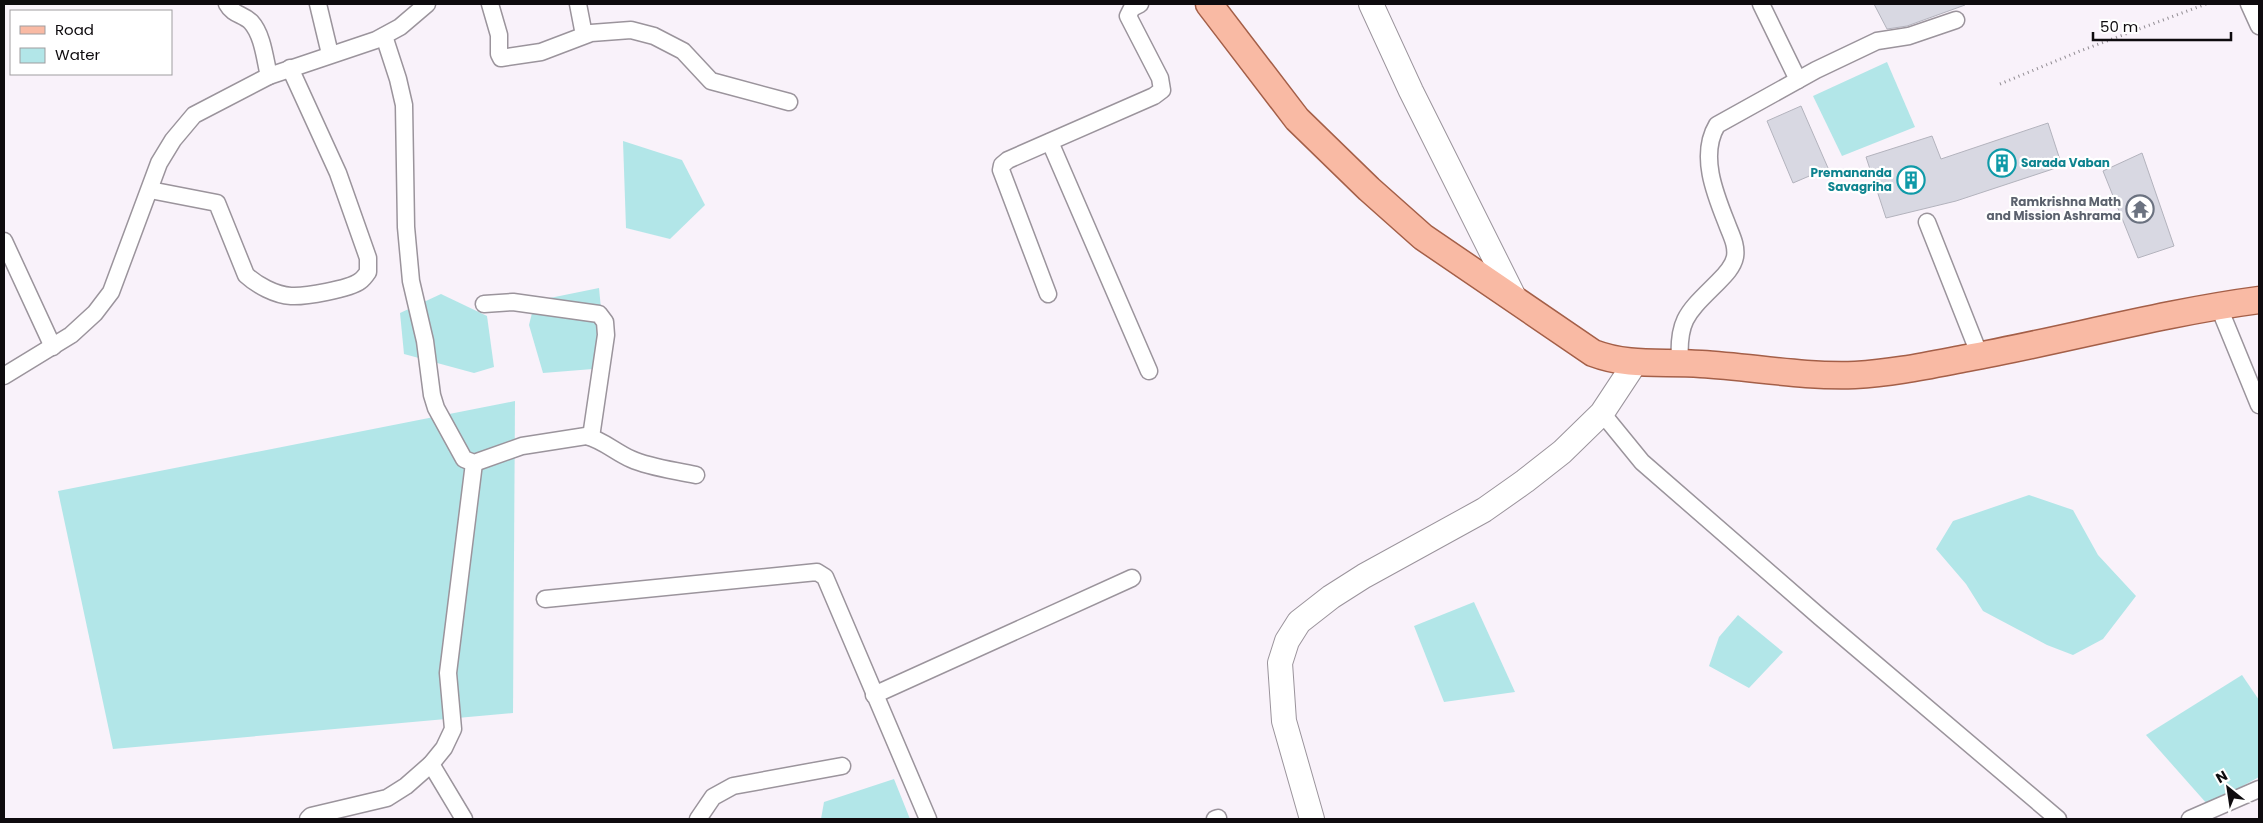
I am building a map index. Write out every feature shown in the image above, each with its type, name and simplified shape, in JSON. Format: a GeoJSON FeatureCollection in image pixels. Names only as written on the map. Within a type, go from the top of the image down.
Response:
{"type":"FeatureCollection","features":[{"type":"Feature","properties":{"kind":"main road"},"geometry":{"type":"LineString","coordinates":[[1208,4],[1297,120],[1333,156],[1422,237],[1593,353],[1612,360],[1635,363],[1701,364],[1814,375],[1857,374],[1916,368],[2218,305],[2259,300]]}},
{"type":"Feature","properties":{"kind":"main road"},"geometry":{"type":"LineString","coordinates":[[1371,4],[1411,91],[1516,301]]}},
{"type":"Feature","properties":{"kind":"main road"},"geometry":{"type":"LineString","coordinates":[[1312,819],[1284,722],[1280,663],[1286,641],[1299,622],[1331,597],[1364,576],[1484,510],[1562,452],[1602,413],[1635,363]]}},
{"type":"Feature","properties":{"kind":"street"},"geometry":{"type":"LineString","coordinates":[[227,4],[232,12],[253,24],[258,33],[269,76]]}},
{"type":"Feature","properties":{"kind":"street"},"geometry":{"type":"LineString","coordinates":[[318,4],[330,54]]}},
{"type":"Feature","properties":{"kind":"street"},"geometry":{"type":"LineString","coordinates":[[4,376],[70,335],[95,313],[111,292],[159,163],[173,140],[194,115],[269,76],[384,36],[400,27],[427,4]]}},
{"type":"Feature","properties":{"kind":"street"},"geometry":{"type":"LineString","coordinates":[[490,4],[501,58],[541,52],[584,35],[604,31],[631,30],[654,36],[683,51],[711,81],[789,102]]}},
{"type":"Feature","properties":{"kind":"street"},"geometry":{"type":"LineString","coordinates":[[578,4],[584,35]]}},
{"type":"Feature","properties":{"kind":"street"},"geometry":{"type":"LineString","coordinates":[[1048,294],[1001,170],[1002,165],[1008,160],[1154,96],[1162,90],[1160,78],[1128,16],[1132,8],[1140,4]]}},
{"type":"Feature","properties":{"kind":"street"},"geometry":{"type":"LineString","coordinates":[[1761,4],[1798,80]]}},
{"type":"Feature","properties":{"kind":"street"},"geometry":{"type":"LineString","coordinates":[[2249,4],[2259,26]]}},
{"type":"Feature","properties":{"kind":"street"},"geometry":{"type":"LineString","coordinates":[[1680,364],[1678,338],[1684,320],[1727,273],[1735,259],[1736,247],[1718,202],[1708,153],[1711,136],[1717,125],[1798,80],[1877,41],[1909,36],[1956,20]]}},
{"type":"Feature","properties":{"kind":"street"},"geometry":{"type":"LineString","coordinates":[[384,36],[404,105],[407,244],[414,296],[426,341],[432,395],[436,408],[464,459],[474,463],[522,446],[556,439],[591,437],[647,465],[696,475]]}},
{"type":"Feature","properties":{"kind":"street"},"geometry":{"type":"LineString","coordinates":[[150,190],[218,203],[246,275],[255,283],[269,290],[292,296],[336,290],[360,282],[368,272],[368,258],[338,173],[290,68]]}},
{"type":"Feature","properties":{"kind":"street"},"geometry":{"type":"LineString","coordinates":[[1050,142],[1148,371]]}},
{"type":"Feature","properties":{"kind":"street"},"geometry":{"type":"LineString","coordinates":[[1927,222],[1980,356]]}},
{"type":"Feature","properties":{"kind":"street"},"geometry":{"type":"LineString","coordinates":[[4,241],[53,347]]}},
{"type":"Feature","properties":{"kind":"street"},"geometry":{"type":"LineString","coordinates":[[484,304],[513,302],[599,314],[605,322],[606,335],[591,437]]}},
{"type":"Feature","properties":{"kind":"street"},"geometry":{"type":"LineString","coordinates":[[2218,305],[2259,404]]}},
{"type":"Feature","properties":{"kind":"street"},"geometry":{"type":"LineString","coordinates":[[1602,413],[1642,462],[1828,624],[2058,819]]}},
{"type":"Feature","properties":{"kind":"street"},"geometry":{"type":"LineString","coordinates":[[308,819],[311,816],[387,798],[406,786],[431,764],[444,748],[453,729],[448,673],[474,463]]}},
{"type":"Feature","properties":{"kind":"street"},"geometry":{"type":"LineString","coordinates":[[545,599],[817,572],[825,577],[928,819]]}},
{"type":"Feature","properties":{"kind":"street"},"geometry":{"type":"LineString","coordinates":[[874,695],[1132,578]]}},
{"type":"Feature","properties":{"kind":"street"},"geometry":{"type":"LineString","coordinates":[[431,764],[464,819]]}},
{"type":"Feature","properties":{"kind":"street"},"geometry":{"type":"LineString","coordinates":[[698,819],[713,798],[733,786],[842,766]]}},
{"type":"Feature","properties":{"kind":"street"},"geometry":{"type":"LineString","coordinates":[[2190,819],[2259,789]]}},
{"type":"Feature","properties":{"kind":"path"},"geometry":{"type":"LineString","coordinates":[[2000,84],[2080,51],[2206,4]]}},
{"type":"Feature","properties":{"kind":"water"},"geometry":{"type":"Polygon","coordinates":[[[1887,62],[1915,127],[1842,156],[1813,96],[1887,62]]]}},
{"type":"Feature","properties":{"kind":"water"},"geometry":{"type":"Polygon","coordinates":[[[623,141],[682,160],[705,205],[670,239],[626,228],[623,141]]]}},
{"type":"Feature","properties":{"kind":"water"},"geometry":{"type":"Polygon","coordinates":[[[599,288],[603,329],[593,369],[543,373],[529,325],[535,301],[599,288]]]}},
{"type":"Feature","properties":{"kind":"water"},"geometry":{"type":"Polygon","coordinates":[[[441,294],[487,316],[494,367],[474,373],[404,354],[400,313],[441,294]]]}},
{"type":"Feature","properties":{"kind":"water"},"geometry":{"type":"Polygon","coordinates":[[[515,401],[513,713],[113,749],[58,491],[515,401]]]}},
{"type":"Feature","properties":{"kind":"water"},"geometry":{"type":"Polygon","coordinates":[[[2029,495],[2073,510],[2098,555],[2136,596],[2103,639],[2073,655],[2047,645],[1983,611],[1966,584],[1936,549],[1953,521],[2029,495]]]}},
{"type":"Feature","properties":{"kind":"water"},"geometry":{"type":"Polygon","coordinates":[[[1474,602],[1515,692],[1444,702],[1414,626],[1474,602]]]}},
{"type":"Feature","properties":{"kind":"water"},"geometry":{"type":"Polygon","coordinates":[[[1738,615],[1783,652],[1749,688],[1709,666],[1719,637],[1738,615]]]}},
{"type":"Feature","properties":{"kind":"water"},"geometry":{"type":"Polygon","coordinates":[[[2242,675],[2259,700],[2259,777],[2208,805],[2146,735],[2242,675]]]}},
{"type":"Feature","properties":{"kind":"water"},"geometry":{"type":"Polygon","coordinates":[[[894,779],[910,819],[821,819],[824,802],[894,779]]]}},
{"type":"Feature","properties":{"kind":"building"},"geometry":{"type":"Polygon","coordinates":[[[1874,4],[1965,5],[1907,26],[1887,29],[1874,4]]]}},
{"type":"Feature","properties":{"kind":"building"},"geometry":{"type":"Polygon","coordinates":[[[1801,106],[1828,168],[1793,183],[1767,121],[1801,106]]]}},
{"type":"Feature","properties":{"kind":"building"},"geometry":{"type":"Polygon","coordinates":[[[2048,123],[2062,166],[1956,201],[1886,218],[1866,157],[1932,136],[1941,159],[2048,123]]]}},
{"type":"Feature","properties":{"kind":"building","name":"Ramkrishna Math and Mission Ashrama"},"geometry":{"type":"Polygon","coordinates":[[[2142,153],[2174,246],[2138,258],[2103,171],[2142,153]]]}},
{"type":"Feature","properties":{"kind":"place","name":"Sarada Vaban"},"geometry":{"type":"Point","coordinates":[2002,163]}},
{"type":"Feature","properties":{"kind":"place","name":"Premananda Savagriha"},"geometry":{"type":"Point","coordinates":[1911,180]}},
{"type":"Feature","properties":{"kind":"place","name":"Ramkrishna Math and Mission Ashrama"},"geometry":{"type":"Point","coordinates":[2140,209]}}]}
